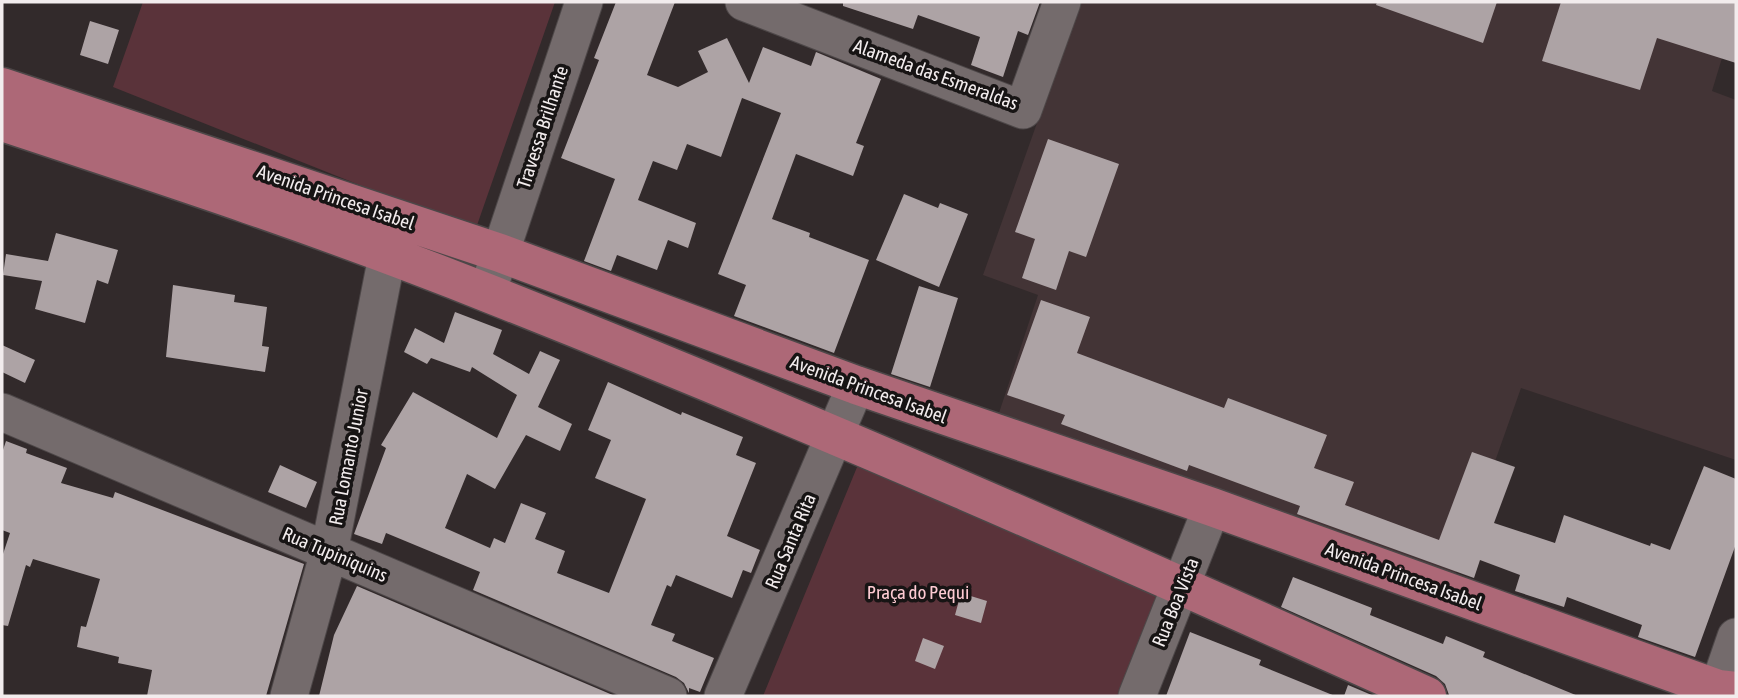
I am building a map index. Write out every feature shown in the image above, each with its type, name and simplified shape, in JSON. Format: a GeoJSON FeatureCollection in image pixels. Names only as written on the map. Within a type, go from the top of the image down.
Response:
{"type":"FeatureCollection","features":[{"type":"Feature","properties":{"kind":"main road","name":"Avenida Princesa Isabel"},"geometry":{"type":"LineString","coordinates":[[2,87],[500,253],[856,386],[1212,508],[1727,690]]}},
{"type":"Feature","properties":{"kind":"main road","name":"Avenida Princesa Isabel"},"geometry":{"type":"LineString","coordinates":[[2,122],[181,180],[487,293],[633,352],[1182,586],[1427,696]]}},
{"type":"Feature","properties":{"kind":"main road"},"geometry":{"type":"LineString","coordinates":[[633,352],[649,308]]}},
{"type":"Feature","properties":{"kind":"street","name":"Travessa Brilhante"},"geometry":{"type":"LineString","coordinates":[[487,293],[584,2]]}},
{"type":"Feature","properties":{"kind":"street","name":"Alameda das Esmeraldas"},"geometry":{"type":"LineString","coordinates":[[744,2],[1023,110],[1062,2]]}},
{"type":"Feature","properties":{"kind":"street","name":"Rua Lomanto Junior"},"geometry":{"type":"LineString","coordinates":[[289,696],[329,552],[395,218]]}},
{"type":"Feature","properties":{"kind":"street","name":"Rua Santa Rita"},"geometry":{"type":"LineString","coordinates":[[723,696],[856,386]]}},
{"type":"Feature","properties":{"kind":"street","name":"Rua Tupiniquins"},"geometry":{"type":"LineString","coordinates":[[2,412],[668,696]]}},
{"type":"Feature","properties":{"kind":"street","name":"Rua Boa Vista"},"geometry":{"type":"LineString","coordinates":[[1137,696],[1212,508]]}},
{"type":"Feature","properties":{"kind":"street"},"geometry":{"type":"LineString","coordinates":[[1727,690],[1736,637]]}},
{"type":"Feature","properties":{"kind":"shaded area"},"geometry":{"type":"Polygon","coordinates":[[[1080,2],[1413,2],[1475,24],[1484,2],[1586,2],[1725,48],[1712,91],[1736,100],[1736,460],[1521,388],[1453,580],[996,422],[1038,295],[983,275],[1080,2]]]}},
{"type":"Feature","properties":{"kind":"green space"},"geometry":{"type":"Polygon","coordinates":[[[143,2],[555,2],[475,231],[113,87],[143,2]]]}},
{"type":"Feature","properties":{"kind":"green space","name":"Praça do Pequi"},"geometry":{"type":"Polygon","coordinates":[[[862,455],[1171,589],[1125,696],[763,696],[862,455]]]}},
{"type":"Feature","properties":{"kind":"building"},"geometry":{"type":"Polygon","coordinates":[[[616,2],[675,2],[647,75],[678,87],[708,72],[698,51],[727,38],[749,83],[763,47],[811,66],[816,52],[881,79],[856,143],[864,146],[853,176],[796,154],[772,219],[810,233],[809,237],[869,260],[834,353],[734,316],[746,285],[718,274],[781,113],[742,98],[721,157],[687,144],[677,170],[653,161],[638,200],[696,223],[688,248],[668,240],[657,270],[617,255],[611,271],[584,261],[615,179],[561,158],[599,60],[594,58],[616,2]]]}},
{"type":"Feature","properties":{"kind":"building"},"geometry":{"type":"Polygon","coordinates":[[[843,2],[1040,2],[1028,35],[1018,31],[1003,77],[971,65],[980,37],[918,15],[913,29],[843,6],[843,2]]]}},
{"type":"Feature","properties":{"kind":"building"},"geometry":{"type":"Polygon","coordinates":[[[1377,2],[1497,2],[1483,43],[1376,5],[1377,2]]]}},
{"type":"Feature","properties":{"kind":"building"},"geometry":{"type":"Polygon","coordinates":[[[1561,2],[1736,2],[1736,63],[1657,38],[1640,90],[1542,61],[1561,2]]]}},
{"type":"Feature","properties":{"kind":"building"},"geometry":{"type":"Polygon","coordinates":[[[90,21],[119,30],[108,64],[80,55],[90,21]]]}},
{"type":"Feature","properties":{"kind":"building"},"geometry":{"type":"Polygon","coordinates":[[[1048,139],[1119,164],[1086,257],[1069,251],[1056,290],[1022,278],[1035,239],[1015,232],[1048,139]]]}},
{"type":"Feature","properties":{"kind":"building"},"geometry":{"type":"Polygon","coordinates":[[[904,194],[938,208],[940,203],[968,214],[939,287],[876,260],[904,194]]]}},
{"type":"Feature","properties":{"kind":"building"},"geometry":{"type":"Polygon","coordinates":[[[56,233],[118,250],[108,284],[97,280],[85,323],[35,309],[42,281],[3,275],[6,254],[48,261],[56,233]]]}},
{"type":"Feature","properties":{"kind":"building"},"geometry":{"type":"Polygon","coordinates":[[[173,285],[235,295],[234,302],[267,307],[262,346],[269,347],[265,372],[166,357],[173,285]]]}},
{"type":"Feature","properties":{"kind":"building"},"geometry":{"type":"Polygon","coordinates":[[[919,286],[958,298],[930,387],[891,374],[919,286]]]}},
{"type":"Feature","properties":{"kind":"building"},"geometry":{"type":"Polygon","coordinates":[[[1041,300],[1090,317],[1077,353],[1224,408],[1228,398],[1327,435],[1314,468],[1354,482],[1345,505],[1439,540],[1472,452],[1515,467],[1494,523],[1555,543],[1564,515],[1650,546],[1651,543],[1670,550],[1704,466],[1736,479],[1736,544],[1695,657],[1638,637],[1642,625],[1567,597],[1564,607],[1515,591],[1520,575],[1480,560],[1474,578],[1297,514],[1300,506],[1189,465],[1187,471],[1061,424],[1065,415],[1007,395],[1041,300]]]}},
{"type":"Feature","properties":{"kind":"building"},"geometry":{"type":"Polygon","coordinates":[[[455,312],[502,330],[493,354],[529,374],[540,351],[560,360],[538,407],[572,424],[560,451],[526,435],[495,489],[467,474],[445,528],[490,548],[494,538],[505,543],[521,503],[546,513],[535,539],[565,551],[557,573],[609,593],[646,499],[595,478],[611,440],[588,430],[608,382],[681,415],[682,412],[743,437],[736,455],[756,463],[727,536],[760,550],[751,573],[743,570],[732,598],[676,575],[671,587],[667,585],[651,625],[675,634],[672,641],[714,658],[700,692],[689,688],[689,693],[684,683],[676,677],[473,590],[480,572],[386,533],[382,544],[354,534],[386,448],[381,445],[413,392],[497,438],[517,395],[472,367],[470,372],[431,358],[427,364],[404,352],[415,328],[444,343],[455,312]]]}},
{"type":"Feature","properties":{"kind":"building"},"geometry":{"type":"Polygon","coordinates":[[[2,345],[35,360],[25,383],[2,372],[2,345]]]}},
{"type":"Feature","properties":{"kind":"building"},"geometry":{"type":"Polygon","coordinates":[[[6,441],[27,449],[26,453],[67,468],[61,483],[113,498],[115,492],[304,564],[266,696],[147,696],[152,670],[118,663],[119,657],[77,647],[81,626],[86,627],[100,579],[33,559],[30,567],[26,565],[8,626],[2,625],[2,557],[10,533],[2,530],[2,453],[6,441]]]}},
{"type":"Feature","properties":{"kind":"building"},"geometry":{"type":"Polygon","coordinates":[[[280,465],[317,482],[306,508],[268,492],[280,465]]]}},
{"type":"Feature","properties":{"kind":"building"},"geometry":{"type":"Polygon","coordinates":[[[1293,577],[1372,608],[1370,615],[1443,644],[1446,636],[1485,652],[1483,657],[1578,696],[1449,695],[1445,684],[1436,676],[1281,607],[1293,577]]]}},
{"type":"Feature","properties":{"kind":"building"},"geometry":{"type":"Polygon","coordinates":[[[357,586],[615,696],[319,696],[334,635],[357,586]]]}},
{"type":"Feature","properties":{"kind":"building"},"geometry":{"type":"Polygon","coordinates":[[[961,593],[987,601],[981,623],[955,615],[961,593]]]}},
{"type":"Feature","properties":{"kind":"building"},"geometry":{"type":"Polygon","coordinates":[[[1190,632],[1261,660],[1259,665],[1335,696],[1166,696],[1190,632]]]}},
{"type":"Feature","properties":{"kind":"building"},"geometry":{"type":"Polygon","coordinates":[[[923,638],[944,646],[935,669],[915,661],[923,638]]]}},
{"type":"Feature","properties":{"kind":"building"},"geometry":{"type":"Polygon","coordinates":[[[1348,685],[1374,696],[1344,696],[1348,685]]]}}]}
